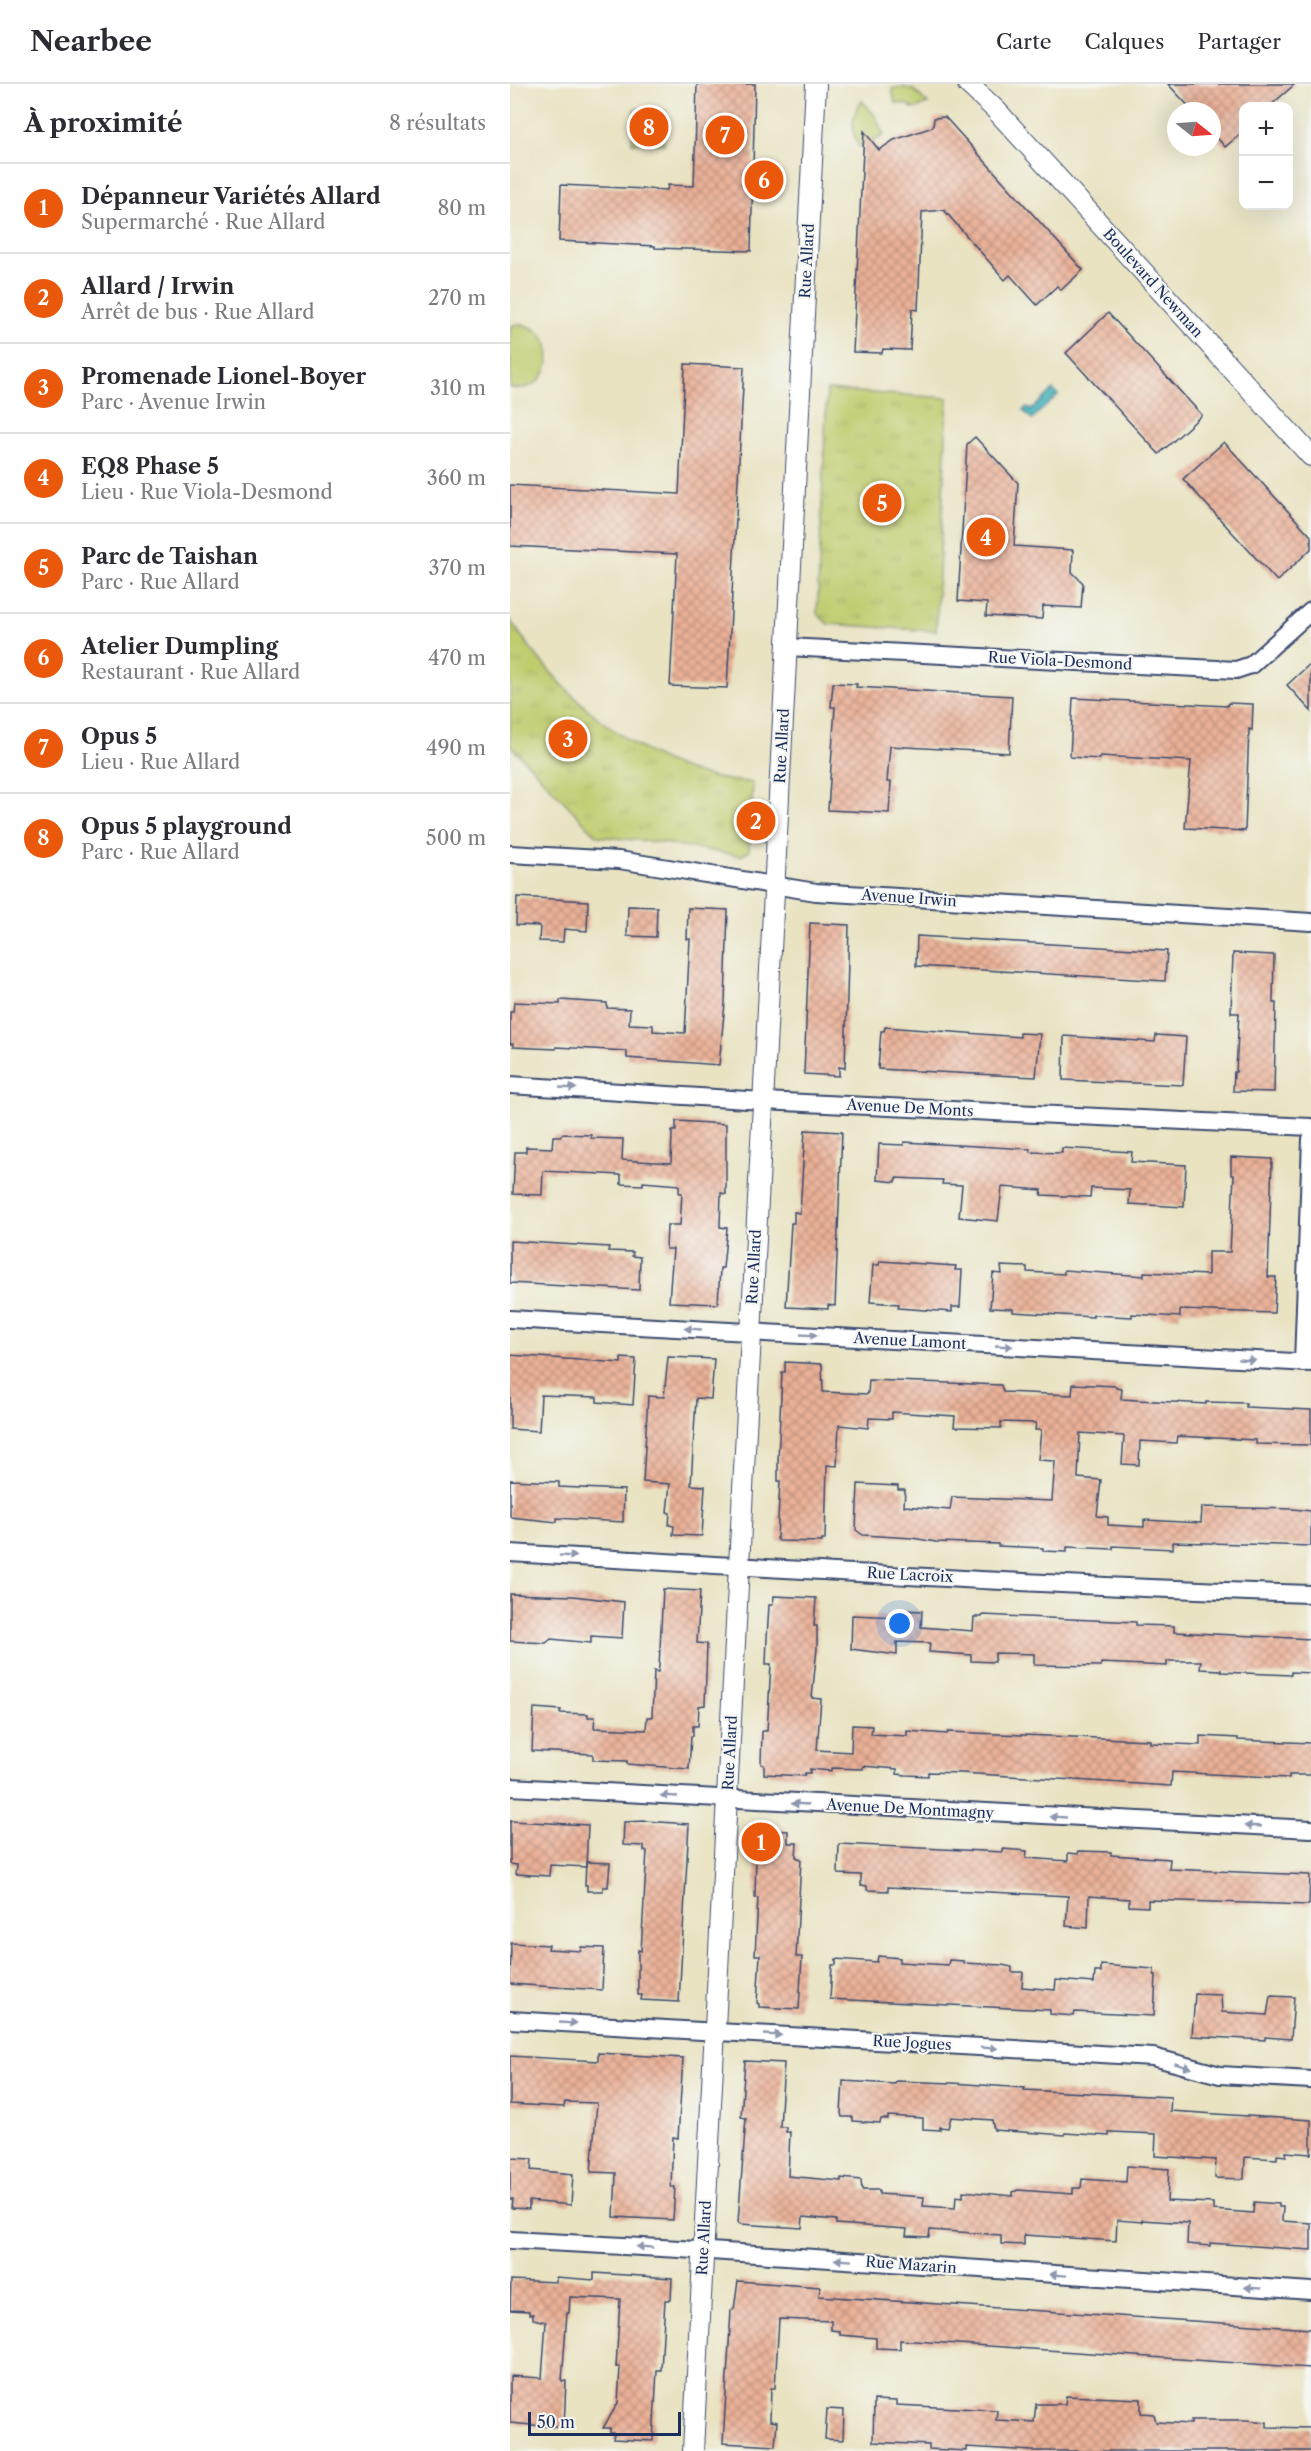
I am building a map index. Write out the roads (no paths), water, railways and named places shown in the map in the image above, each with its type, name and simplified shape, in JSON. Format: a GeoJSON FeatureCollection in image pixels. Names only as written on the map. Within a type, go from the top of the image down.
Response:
{"type":"FeatureCollection","features":[{"type":"Feature","properties":{"kind":"street","name":"Rue Allard"},"geometry":{"type":"LineString","coordinates":[[693,2451],[816,84]]}},
{"type":"Feature","properties":{"kind":"street","name":"Boulevard Newman"},"geometry":{"type":"LineString","coordinates":[[968,84],[995,109],[1311,456]]}},
{"type":"Feature","properties":{"kind":"street","name":"Boulevard Newman"},"geometry":{"type":"LineString","coordinates":[[979,84],[995,109]]}},
{"type":"Feature","properties":{"kind":"street","name":"Rue Viola-Desmond"},"geometry":{"type":"LineString","coordinates":[[788,646],[1236,670],[1251,665],[1311,611]]}},
{"type":"Feature","properties":{"kind":"street","name":"Avenue Irwin"},"geometry":{"type":"LineString","coordinates":[[510,854],[619,861],[774,885],[861,895],[1311,922]]}},
{"type":"Feature","properties":{"kind":"street","name":"Avenue De Monts"},"geometry":{"type":"LineString","coordinates":[[510,1085],[763,1101],[1311,1127]]}},
{"type":"Feature","properties":{"kind":"street"},"geometry":{"type":"LineString","coordinates":[[1307,1363],[1311,1138]]}},
{"type":"Feature","properties":{"kind":"street","name":"Avenue Lamont"},"geometry":{"type":"LineString","coordinates":[[510,1319],[1307,1363]]}},
{"type":"Feature","properties":{"kind":"street","name":"Rue Lacroix"},"geometry":{"type":"LineString","coordinates":[[510,1553],[739,1568],[1183,1590],[1311,1594]]}},
{"type":"Feature","properties":{"kind":"street","name":"Avenue De Montmagny"},"geometry":{"type":"LineString","coordinates":[[510,1787],[1311,1829]]}},
{"type":"Feature","properties":{"kind":"street","name":"Rue Jogues"},"geometry":{"type":"LineString","coordinates":[[510,2020],[1153,2057],[1220,2075],[1311,2080]]}},
{"type":"Feature","properties":{"kind":"street","name":"Rue Mazarin"},"geometry":{"type":"LineString","coordinates":[[510,2240],[1311,2291]]}},
{"type":"Feature","properties":{"kind":"water"},"geometry":{"type":"Polygon","coordinates":[[[1053,390],[1058,395],[1032,419],[1023,410],[1027,407],[1031,410],[1053,390]]]}},
{"type":"Feature","properties":{"kind":"place","name":"Opus 5 playground"},"geometry":{"type":"Point","coordinates":[649,127]}},
{"type":"Feature","properties":{"kind":"place","name":"Opus 5"},"geometry":{"type":"Point","coordinates":[725,135]}},
{"type":"Feature","properties":{"kind":"place","name":"Atelier Dumpling"},"geometry":{"type":"Point","coordinates":[764,180]}},
{"type":"Feature","properties":{"kind":"place","name":"Parc de Taishan"},"geometry":{"type":"Point","coordinates":[882,503]}},
{"type":"Feature","properties":{"kind":"place","name":"EQ8 Phase 5"},"geometry":{"type":"Point","coordinates":[986,537]}},
{"type":"Feature","properties":{"kind":"place","name":"Promenade Lionel-Boyer"},"geometry":{"type":"Point","coordinates":[568,739]}},
{"type":"Feature","properties":{"kind":"place","name":"Allard / Irwin"},"geometry":{"type":"Point","coordinates":[756,821]}},
{"type":"Feature","properties":{"kind":"place","name":"Dépanneur Variétés Allard"},"geometry":{"type":"Point","coordinates":[761,1842]}}]}
